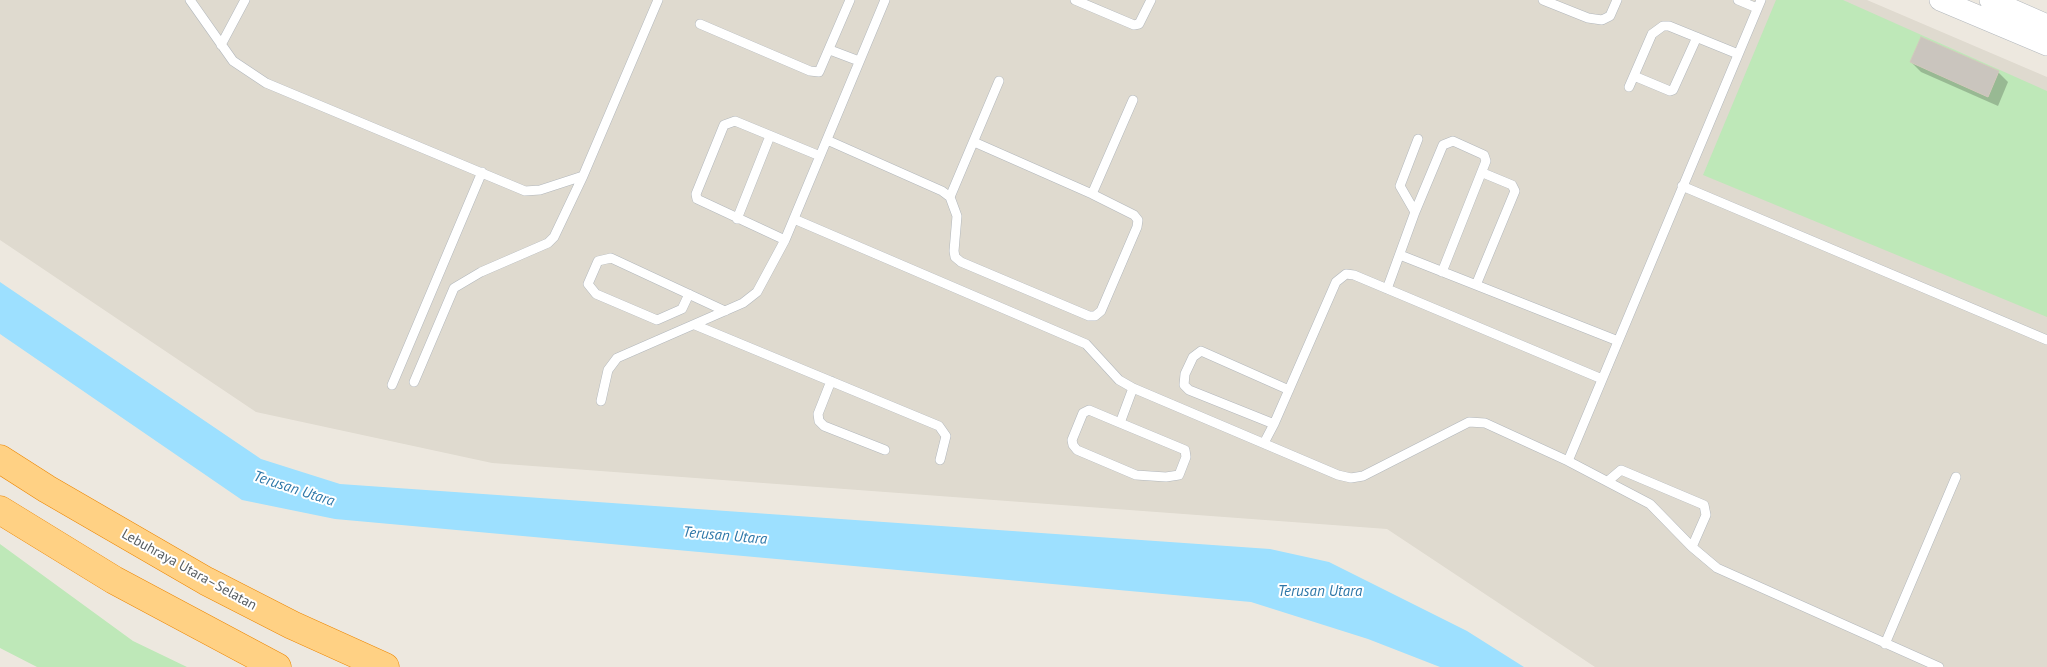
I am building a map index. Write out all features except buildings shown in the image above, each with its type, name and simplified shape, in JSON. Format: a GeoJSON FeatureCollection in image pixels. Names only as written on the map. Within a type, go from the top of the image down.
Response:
{"type":"FeatureCollection","features":[{"type":"Feature","properties":{"kind":"highway","name":"Lebuhraya Utara–Selatan"},"geometry":{"type":"LineString","coordinates":[[0,460],[46,489],[214,586],[336,646],[385,667]]}},
{"type":"Feature","properties":{"kind":"highway"},"geometry":{"type":"LineString","coordinates":[[0,510],[114,580],[277,667]]}},
{"type":"Feature","properties":{"kind":"street"},"geometry":{"type":"LineString","coordinates":[[1940,0],[2047,46]]}},
{"type":"Feature","properties":{"kind":"street"},"geometry":{"type":"LineString","coordinates":[[1990,0],[2047,25]]}},
{"type":"Feature","properties":{"kind":"lane"},"geometry":{"type":"LineString","coordinates":[[190,0],[221,45],[241,68],[266,83],[533,192],[584,176]]}},
{"type":"Feature","properties":{"kind":"lane"},"geometry":{"type":"LineString","coordinates":[[221,45],[245,0]]}},
{"type":"Feature","properties":{"kind":"lane"},"geometry":{"type":"LineString","coordinates":[[414,382],[454,288],[481,272],[548,243],[558,231],[584,176],[658,0]]}},
{"type":"Feature","properties":{"kind":"lane"},"geometry":{"type":"LineString","coordinates":[[700,24],[815,73],[822,70],[850,0]]}},
{"type":"Feature","properties":{"kind":"lane"},"geometry":{"type":"LineString","coordinates":[[601,401],[611,364],[648,344],[743,303],[757,292],[767,277],[785,240],[885,0]]}},
{"type":"Feature","properties":{"kind":"lane"},"geometry":{"type":"LineString","coordinates":[[1075,0],[1134,25],[1140,24],[1151,0]]}},
{"type":"Feature","properties":{"kind":"lane"},"geometry":{"type":"LineString","coordinates":[[1543,0],[1588,18],[1602,20],[1610,16],[1617,0]]}},
{"type":"Feature","properties":{"kind":"lane"},"geometry":{"type":"LineString","coordinates":[[1568,461],[1759,4],[1738,0]]}},
{"type":"Feature","properties":{"kind":"lane"},"geometry":{"type":"LineString","coordinates":[[1628,88],[1657,29],[1669,26],[1738,54]]}},
{"type":"Feature","properties":{"kind":"lane"},"geometry":{"type":"LineString","coordinates":[[1634,76],[1670,91],[1674,90],[1697,37]]}},
{"type":"Feature","properties":{"kind":"lane"},"geometry":{"type":"LineString","coordinates":[[830,50],[860,61]]}},
{"type":"Feature","properties":{"kind":"lane"},"geometry":{"type":"LineString","coordinates":[[950,197],[999,81]]}},
{"type":"Feature","properties":{"kind":"lane"},"geometry":{"type":"LineString","coordinates":[[1092,194],[1133,100]]}},
{"type":"Feature","properties":{"kind":"lane"},"geometry":{"type":"LineString","coordinates":[[785,240],[702,203],[697,199],[696,194],[724,125],[735,122],[820,156]]}},
{"type":"Feature","properties":{"kind":"lane"},"geometry":{"type":"LineString","coordinates":[[737,219],[770,136]]}},
{"type":"Feature","properties":{"kind":"lane"},"geometry":{"type":"LineString","coordinates":[[1415,212],[1400,186],[1418,138]]}},
{"type":"Feature","properties":{"kind":"lane"},"geometry":{"type":"LineString","coordinates":[[827,140],[942,190],[950,197],[957,216],[955,257],[961,262],[1089,316],[1095,316],[1102,311],[1137,227],[1138,220],[1134,215],[1092,194],[974,142]]}},
{"type":"Feature","properties":{"kind":"lane"},"geometry":{"type":"LineString","coordinates":[[1387,289],[1415,212],[1443,145],[1453,141],[1484,155],[1486,161],[1483,173],[1442,272]]}},
{"type":"Feature","properties":{"kind":"lane"},"geometry":{"type":"LineString","coordinates":[[392,385],[482,172]]}},
{"type":"Feature","properties":{"kind":"lane"},"geometry":{"type":"LineString","coordinates":[[1476,285],[1515,190],[1512,185],[1483,173]]}},
{"type":"Feature","properties":{"kind":"lane"},"geometry":{"type":"LineString","coordinates":[[1682,186],[2047,340]]}},
{"type":"Feature","properties":{"kind":"lane"},"geometry":{"type":"LineString","coordinates":[[794,219],[1086,344],[1119,380],[1133,388],[1338,475],[1357,477],[1378,470],[1469,422],[1477,422],[1518,437],[1608,481],[1657,509],[1692,547],[1717,568],[1939,667]]}},
{"type":"Feature","properties":{"kind":"lane"},"geometry":{"type":"LineString","coordinates":[[1400,255],[1618,342]]}},
{"type":"Feature","properties":{"kind":"lane"},"geometry":{"type":"LineString","coordinates":[[689,294],[682,309],[658,320],[651,319],[596,294],[588,284],[598,261],[611,258],[689,294],[725,311]]}},
{"type":"Feature","properties":{"kind":"lane"},"geometry":{"type":"LineString","coordinates":[[1264,442],[1274,424],[1336,282],[1341,276],[1346,274],[1354,275],[1602,379]]}},
{"type":"Feature","properties":{"kind":"lane"},"geometry":{"type":"LineString","coordinates":[[695,325],[939,426],[946,436],[940,460]]}},
{"type":"Feature","properties":{"kind":"lane"},"geometry":{"type":"LineString","coordinates":[[1274,424],[1189,390],[1184,385],[1185,374],[1195,354],[1201,352],[1289,390]]}},
{"type":"Feature","properties":{"kind":"lane"},"geometry":{"type":"LineString","coordinates":[[830,381],[818,414],[819,421],[824,426],[885,450]]}},
{"type":"Feature","properties":{"kind":"lane"},"geometry":{"type":"LineString","coordinates":[[1120,423],[1133,388]]}},
{"type":"Feature","properties":{"kind":"lane"},"geometry":{"type":"LineString","coordinates":[[1089,410],[1120,423],[1185,450],[1186,457],[1179,475],[1166,477],[1136,475],[1077,450],[1073,446],[1072,440],[1081,417],[1089,410]]}},
{"type":"Feature","properties":{"kind":"lane"},"geometry":{"type":"LineString","coordinates":[[1608,481],[1621,470],[1704,505],[1706,515],[1692,547]]}},
{"type":"Feature","properties":{"kind":"lane"},"geometry":{"type":"LineString","coordinates":[[1885,644],[1956,477]]}},
{"type":"Feature","properties":{"kind":"shaded area"},"geometry":{"type":"Polygon","coordinates":[[[0,0],[1867,0],[2047,77],[2047,667],[1595,667],[1387,529],[492,463],[256,412],[0,240],[0,0]]]}},
{"type":"Feature","properties":{"kind":"green space"},"geometry":{"type":"Polygon","coordinates":[[[1776,0],[1843,0],[2047,91],[2047,317],[1703,175],[1776,0]]]}},
{"type":"Feature","properties":{"kind":"green space"},"geometry":{"type":"Polygon","coordinates":[[[0,544],[133,641],[187,667],[37,667],[0,648],[0,544]]]}},
{"type":"Feature","properties":{"kind":"water","name":"Terusan Utara"},"geometry":{"type":"Polygon","coordinates":[[[0,282],[261,459],[340,484],[1270,549],[1329,562],[1467,631],[1524,667],[1440,667],[1368,639],[1251,602],[335,519],[242,500],[0,334],[0,282]]]}}]}
